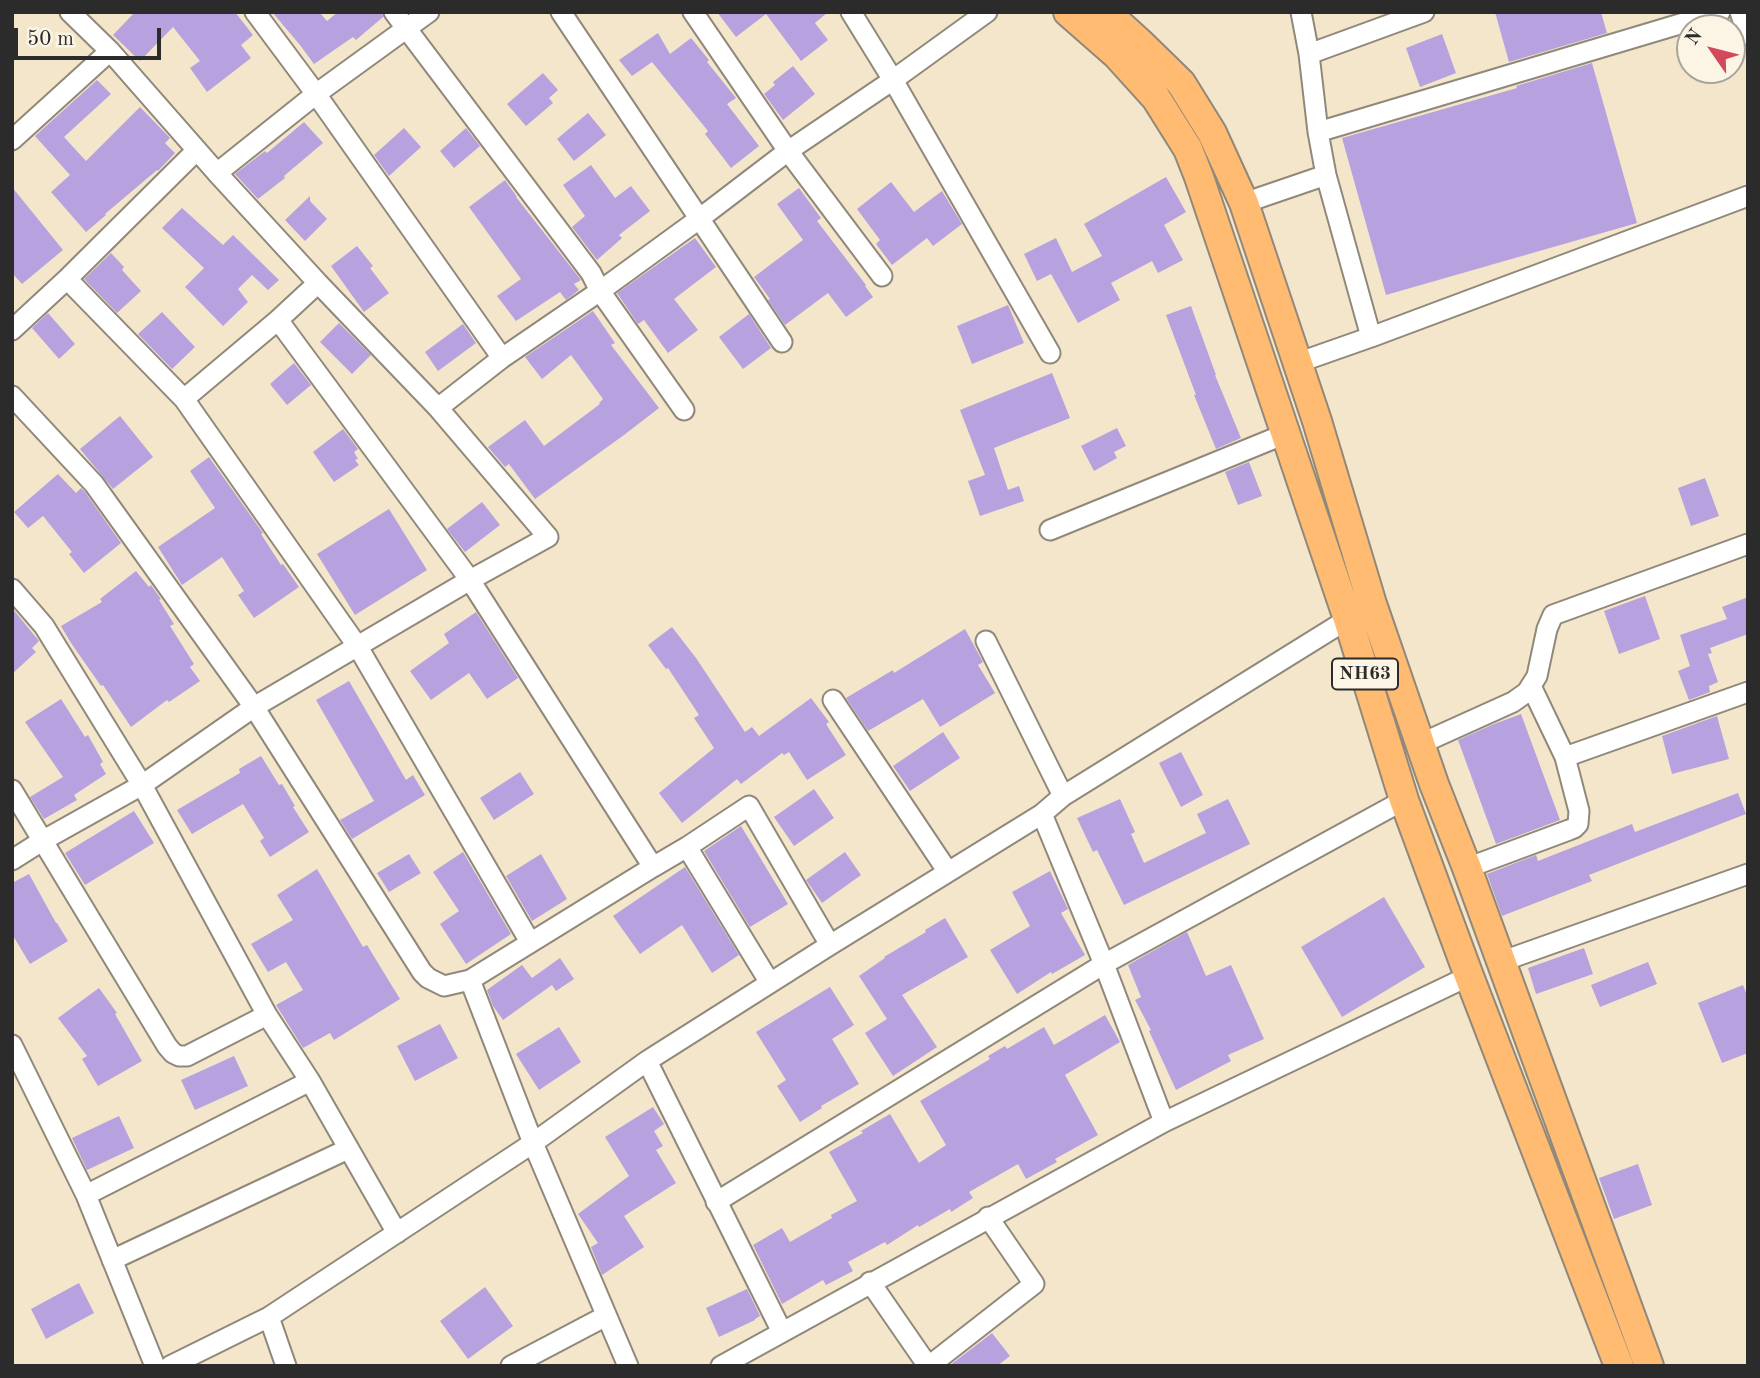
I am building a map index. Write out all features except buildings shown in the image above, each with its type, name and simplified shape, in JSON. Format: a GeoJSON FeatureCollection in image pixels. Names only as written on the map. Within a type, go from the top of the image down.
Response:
{"type":"FeatureCollection","features":[{"type":"Feature","properties":{"kind":"highway","name":"NH63"},"geometry":{"type":"LineString","coordinates":[[1068,12],[1116,55],[1149,90],[1188,149],[1348,619],[1404,800],[1619,1366]]}},
{"type":"Feature","properties":{"kind":"highway","name":"NH63"},"geometry":{"type":"LineString","coordinates":[[1106,12],[1181,83],[1212,134],[1244,203],[1317,421],[1372,604],[1420,744],[1649,1366]]}},
{"type":"Feature","properties":{"kind":"street"},"geometry":{"type":"LineString","coordinates":[[12,860],[142,785],[254,707],[548,537],[438,408],[318,283],[110,51],[70,12]]}},
{"type":"Feature","properties":{"kind":"street"},"geometry":{"type":"LineString","coordinates":[[255,12],[502,358]]}},
{"type":"Feature","properties":{"kind":"street"},"geometry":{"type":"LineString","coordinates":[[394,12],[591,273],[600,291],[684,410]]}},
{"type":"Feature","properties":{"kind":"street"},"geometry":{"type":"LineString","coordinates":[[217,173],[316,94],[429,12]]}},
{"type":"Feature","properties":{"kind":"street"},"geometry":{"type":"LineString","coordinates":[[561,12],[782,342]]}},
{"type":"Feature","properties":{"kind":"street"},"geometry":{"type":"LineString","coordinates":[[693,12],[788,151],[882,276]]}},
{"type":"Feature","properties":{"kind":"street"},"geometry":{"type":"LineString","coordinates":[[851,12],[893,80],[1049,353]]}},
{"type":"Feature","properties":{"kind":"street"},"geometry":{"type":"LineString","coordinates":[[438,408],[502,358],[600,291],[788,151],[987,12]]}},
{"type":"Feature","properties":{"kind":"street"},"geometry":{"type":"LineString","coordinates":[[1301,12],[1326,175],[1371,337]]}},
{"type":"Feature","properties":{"kind":"street"},"geometry":{"type":"LineString","coordinates":[[1309,54],[1424,12]]}},
{"type":"Feature","properties":{"kind":"street"},"geometry":{"type":"LineString","coordinates":[[1318,132],[1720,12]]}},
{"type":"Feature","properties":{"kind":"street"},"geometry":{"type":"LineString","coordinates":[[1740,12],[1748,36]]}},
{"type":"Feature","properties":{"kind":"street"},"geometry":{"type":"LineString","coordinates":[[12,140],[110,51]]}},
{"type":"Feature","properties":{"kind":"street"},"geometry":{"type":"LineString","coordinates":[[12,330],[197,150]]}},
{"type":"Feature","properties":{"kind":"street"},"geometry":{"type":"LineString","coordinates":[[1244,203],[1326,175]]}},
{"type":"Feature","properties":{"kind":"street"},"geometry":{"type":"LineString","coordinates":[[1297,363],[1748,196]]}},
{"type":"Feature","properties":{"kind":"street"},"geometry":{"type":"LineString","coordinates":[[67,279],[184,400],[358,648],[530,942]]}},
{"type":"Feature","properties":{"kind":"street"},"geometry":{"type":"LineString","coordinates":[[184,400],[318,283]]}},
{"type":"Feature","properties":{"kind":"street"},"geometry":{"type":"LineString","coordinates":[[278,320],[470,580],[653,867]]}},
{"type":"Feature","properties":{"kind":"street"},"geometry":{"type":"LineString","coordinates":[[12,396],[94,484],[254,707],[428,978],[444,986],[470,981],[749,806],[830,945]]}},
{"type":"Feature","properties":{"kind":"street"},"geometry":{"type":"LineString","coordinates":[[1050,530],[1285,434]]}},
{"type":"Feature","properties":{"kind":"street"},"geometry":{"type":"LineString","coordinates":[[1420,744],[1513,702],[1527,692],[1537,676],[1547,629],[1553,615],[1748,544]]}},
{"type":"Feature","properties":{"kind":"street"},"geometry":{"type":"LineString","coordinates":[[12,589],[44,626],[142,785],[267,1015],[310,1081],[397,1233]]}},
{"type":"Feature","properties":{"kind":"street"},"geometry":{"type":"LineString","coordinates":[[170,1366],[269,1317],[533,1143],[647,1061],[1042,814],[1063,796],[1348,619]]}},
{"type":"Feature","properties":{"kind":"street"},"geometry":{"type":"LineString","coordinates":[[986,641],[1063,796]]}},
{"type":"Feature","properties":{"kind":"street"},"geometry":{"type":"LineString","coordinates":[[1467,868],[1574,828],[1578,824],[1579,811],[1565,757],[1531,686]]}},
{"type":"Feature","properties":{"kind":"street"},"geometry":{"type":"LineString","coordinates":[[1565,757],[1748,692]]}},
{"type":"Feature","properties":{"kind":"street"},"geometry":{"type":"LineString","coordinates":[[833,700],[948,872]]}},
{"type":"Feature","properties":{"kind":"street"},"geometry":{"type":"LineString","coordinates":[[12,790],[173,1053],[187,1056],[267,1015]]}},
{"type":"Feature","properties":{"kind":"street"},"geometry":{"type":"LineString","coordinates":[[716,1202],[1104,964],[1404,800]]}},
{"type":"Feature","properties":{"kind":"street"},"geometry":{"type":"LineString","coordinates":[[1042,814],[1104,964],[1164,1122]]}},
{"type":"Feature","properties":{"kind":"street"},"geometry":{"type":"LineString","coordinates":[[687,847],[770,983]]}},
{"type":"Feature","properties":{"kind":"street"},"geometry":{"type":"LineString","coordinates":[[1500,962],[1748,874]]}},
{"type":"Feature","properties":{"kind":"street"},"geometry":{"type":"LineString","coordinates":[[721,1366],[1164,1122],[1469,976]]}},
{"type":"Feature","properties":{"kind":"street"},"geometry":{"type":"LineString","coordinates":[[470,981],[533,1143],[628,1366]]}},
{"type":"Feature","properties":{"kind":"street"},"geometry":{"type":"LineString","coordinates":[[12,1045],[86,1195],[155,1366]]}},
{"type":"Feature","properties":{"kind":"street"},"geometry":{"type":"LineString","coordinates":[[647,1061],[782,1332]]}},
{"type":"Feature","properties":{"kind":"street"},"geometry":{"type":"LineString","coordinates":[[86,1195],[310,1081]]}},
{"type":"Feature","properties":{"kind":"street"},"geometry":{"type":"LineString","coordinates":[[112,1261],[348,1149]]}},
{"type":"Feature","properties":{"kind":"street"},"geometry":{"type":"LineString","coordinates":[[870,1282],[929,1366],[1034,1284],[988,1217]]}},
{"type":"Feature","properties":{"kind":"street"},"geometry":{"type":"LineString","coordinates":[[511,1366],[606,1316]]}},
{"type":"Feature","properties":{"kind":"street"},"geometry":{"type":"LineString","coordinates":[[269,1317],[286,1366]]}}]}
